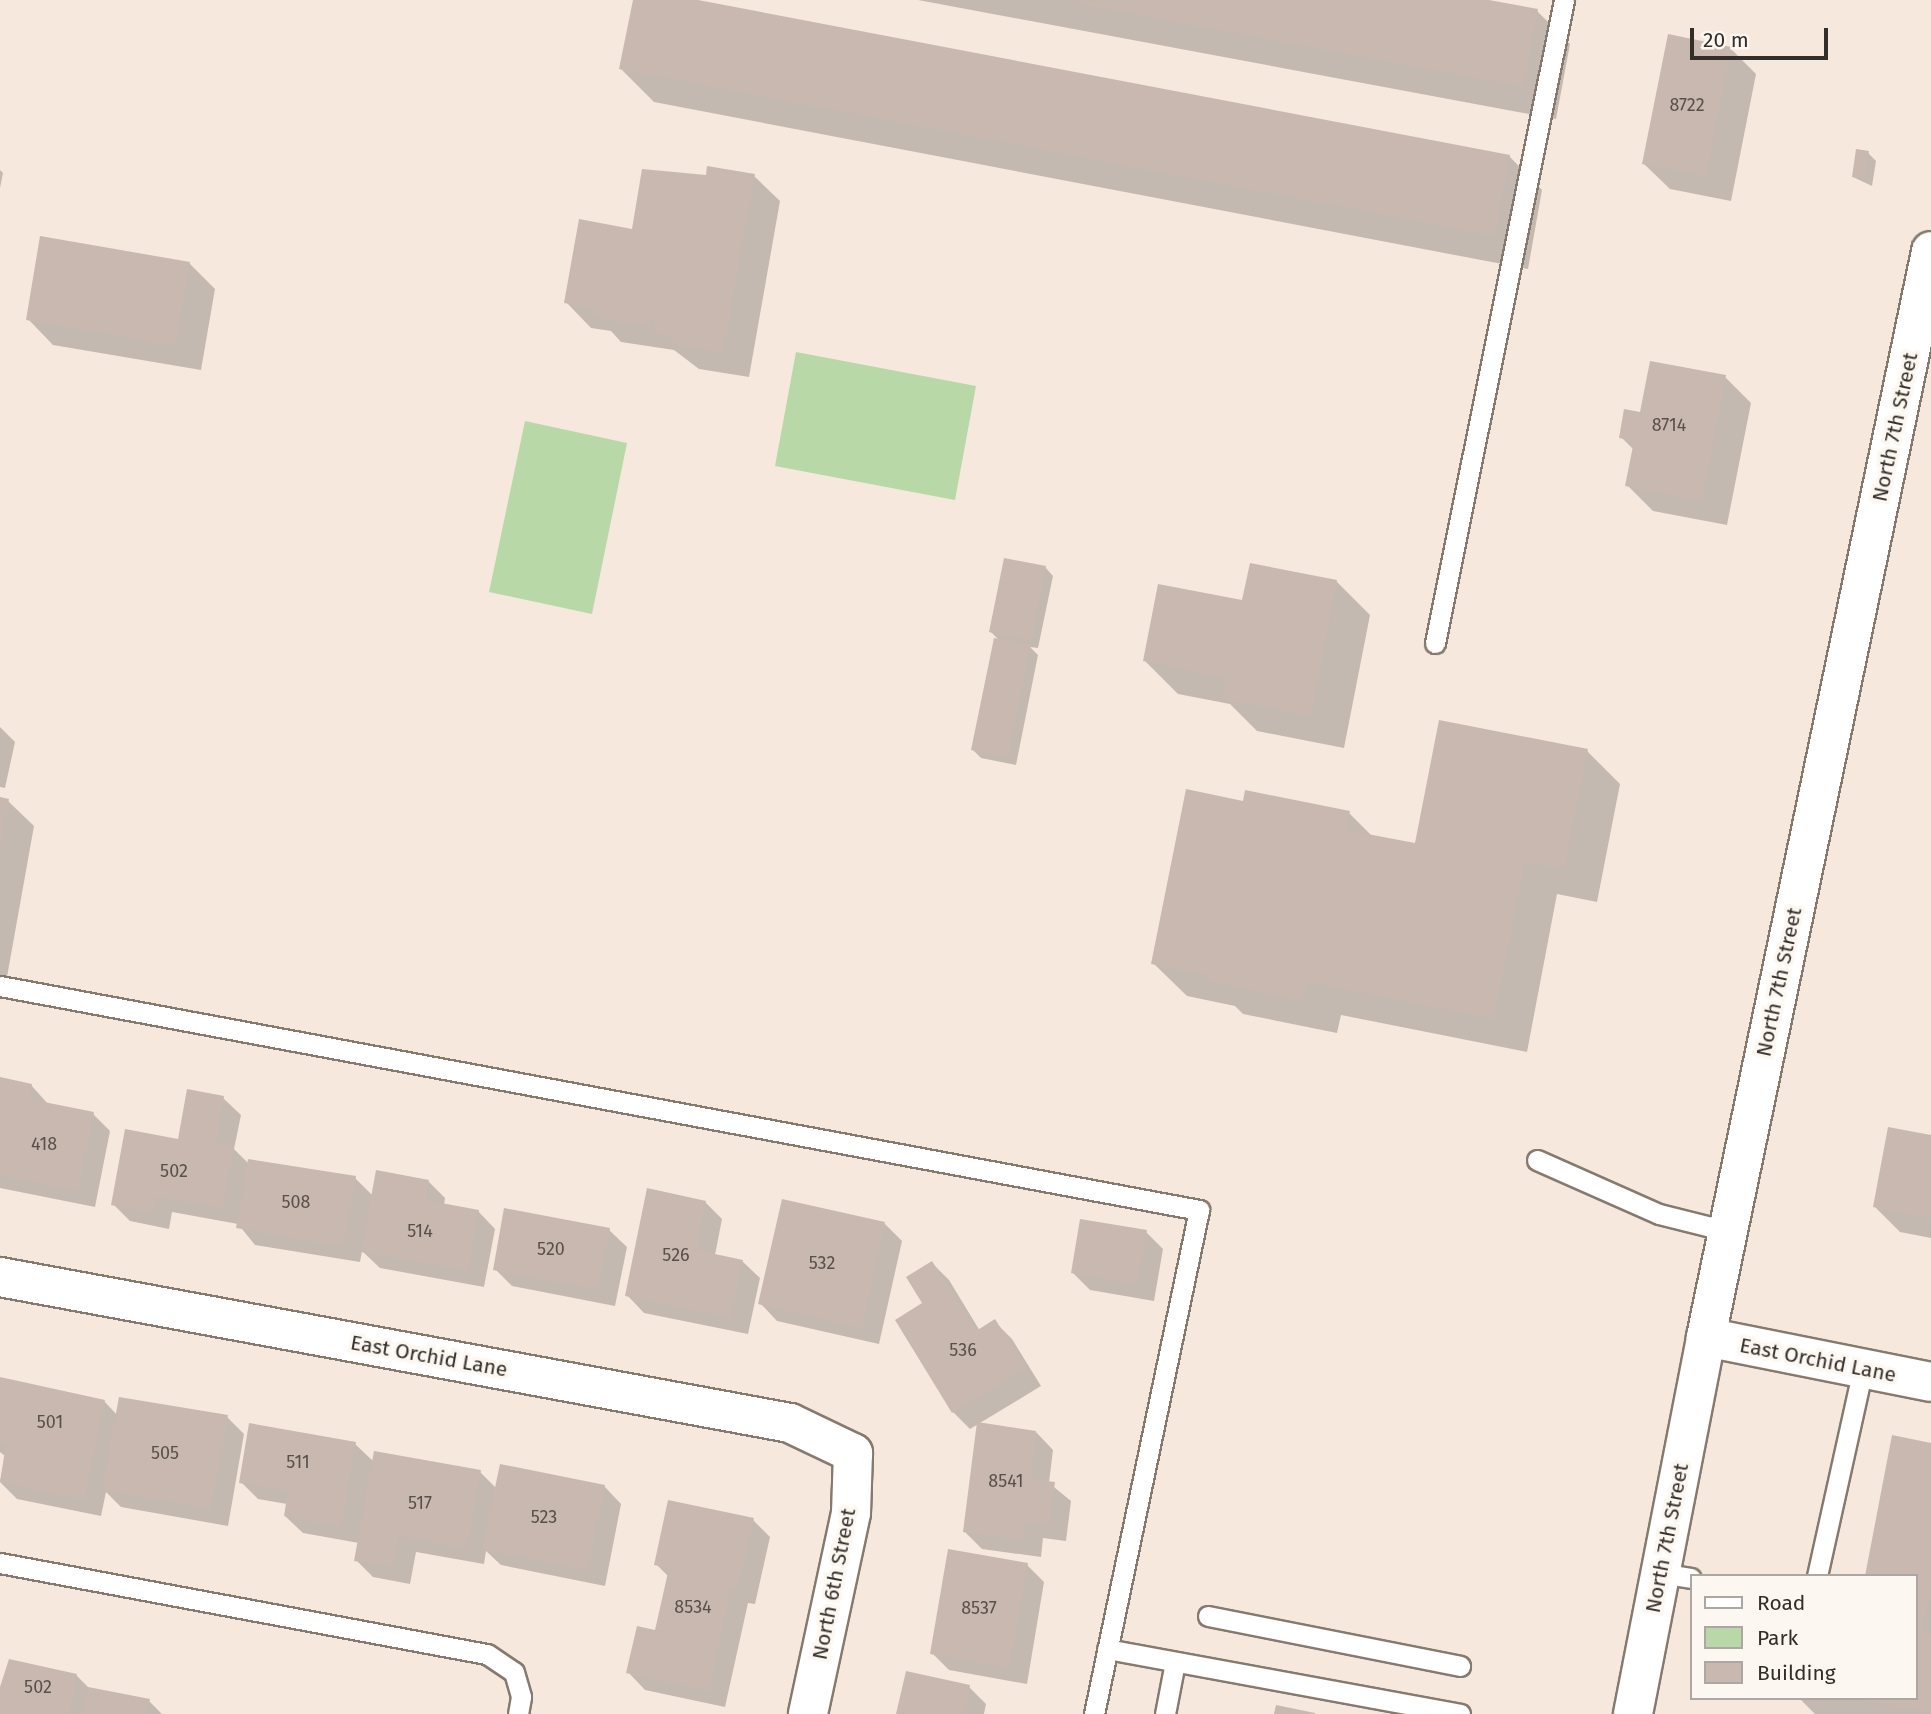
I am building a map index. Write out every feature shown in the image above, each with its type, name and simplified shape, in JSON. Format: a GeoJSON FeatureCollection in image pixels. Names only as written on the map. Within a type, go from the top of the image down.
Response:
{"type":"FeatureCollection","features":[{"type":"Feature","properties":{"kind":"main road","name":"North 7th Street"},"geometry":{"type":"LineString","coordinates":[[1633,1714],[1676,1576],[1706,1337],[1931,251]]}},
{"type":"Feature","properties":{"kind":"main road","name":"East Orchid Lane"},"geometry":{"type":"LineString","coordinates":[[0,1277],[790,1423],[853,1453]]}},
{"type":"Feature","properties":{"kind":"main road","name":"East Orchid Lane"},"geometry":{"type":"LineString","coordinates":[[1706,1337],[1931,1382]]}},
{"type":"Feature","properties":{"kind":"main road","name":"North 6th Street"},"geometry":{"type":"LineString","coordinates":[[808,1714],[850,1513],[853,1453]]}},
{"type":"Feature","properties":{"kind":"lane"},"geometry":{"type":"LineString","coordinates":[[1435,643],[1564,0]]}},
{"type":"Feature","properties":{"kind":"lane"},"geometry":{"type":"LineString","coordinates":[[0,986],[1199,1210],[1094,1714]]}},
{"type":"Feature","properties":{"kind":"lane"},"geometry":{"type":"LineString","coordinates":[[1537,1160],[1659,1214],[1727,1231]]}},
{"type":"Feature","properties":{"kind":"lane"},"geometry":{"type":"LineString","coordinates":[[1817,1574],[1863,1369]]}},
{"type":"Feature","properties":{"kind":"lane"},"geometry":{"type":"LineString","coordinates":[[0,1563],[487,1654],[514,1672],[521,1697],[518,1714]]}},
{"type":"Feature","properties":{"kind":"lane"},"geometry":{"type":"LineString","coordinates":[[1208,1616],[1460,1666]]}},
{"type":"Feature","properties":{"kind":"lane"},"geometry":{"type":"LineString","coordinates":[[1107,1649],[1460,1714]]}},
{"type":"Feature","properties":{"kind":"lane"},"geometry":{"type":"LineString","coordinates":[[1165,1714],[1175,1662]]}},
{"type":"Feature","properties":{"kind":"green space"},"geometry":{"type":"Polygon","coordinates":[[[796,352],[976,386],[955,500],[775,466],[796,352]]]}},
{"type":"Feature","properties":{"kind":"green space"},"geometry":{"type":"Polygon","coordinates":[[[525,421],[627,443],[592,614],[489,592],[525,421]]]}},
{"type":"Feature","properties":{"kind":"building"},"geometry":{"type":"Polygon","coordinates":[[[633,0],[698,0],[1510,155],[1495,236],[619,69],[633,0]]]}},
{"type":"Feature","properties":{"kind":"building"},"geometry":{"type":"Polygon","coordinates":[[[1489,0],[1538,9],[1523,87],[1065,1],[1489,0]]]}},
{"type":"Feature","properties":{"kind":"building"},"geometry":{"type":"Polygon","coordinates":[[[1668,34],[1731,47],[1706,176],[1642,164],[1668,34]]]}},
{"type":"Feature","properties":{"kind":"building"},"geometry":{"type":"Polygon","coordinates":[[[1856,149],[1869,151],[1864,179],[1852,177],[1856,149]]]}},
{"type":"Feature","properties":{"kind":"building"},"geometry":{"type":"Polygon","coordinates":[[[707,166],[755,174],[723,353],[671,344],[673,336],[654,333],[656,319],[650,318],[649,326],[593,317],[595,308],[564,303],[579,219],[632,229],[642,169],[706,175],[707,166]]]}},
{"type":"Feature","properties":{"kind":"building"},"geometry":{"type":"Polygon","coordinates":[[[40,236],[190,262],[175,346],[26,320],[40,236]]]}},
{"type":"Feature","properties":{"kind":"building"},"geometry":{"type":"Polygon","coordinates":[[[1650,361],[1726,375],[1702,501],[1625,486],[1634,441],[1619,438],[1624,409],[1640,412],[1650,361]]]}},
{"type":"Feature","properties":{"kind":"building"},"geometry":{"type":"Polygon","coordinates":[[[1004,558],[1046,566],[1031,641],[989,632],[1004,558]]]}},
{"type":"Feature","properties":{"kind":"building"},"geometry":{"type":"Polygon","coordinates":[[[1250,563],[1337,580],[1311,716],[1222,699],[1226,678],[1143,661],[1158,584],[1242,600],[1250,563]]]}},
{"type":"Feature","properties":{"kind":"building"},"geometry":{"type":"Polygon","coordinates":[[[994,638],[1031,645],[1008,758],[971,750],[994,638]]]}},
{"type":"Feature","properties":{"kind":"building"},"geometry":{"type":"Polygon","coordinates":[[[1439,720],[1588,749],[1564,869],[1525,862],[1494,1019],[1308,982],[1304,1001],[1208,981],[1209,975],[1151,964],[1186,789],[1243,801],[1245,790],[1350,811],[1346,830],[1415,843],[1439,720]]]}},
{"type":"Feature","properties":{"kind":"building"},"geometry":{"type":"Polygon","coordinates":[[[0,797],[9,799],[1,843],[0,843],[0,797]]]}},
{"type":"Feature","properties":{"kind":"building"},"geometry":{"type":"Polygon","coordinates":[[[0,1077],[32,1084],[29,1099],[94,1112],[78,1191],[0,1175],[0,1077]]]}},
{"type":"Feature","properties":{"kind":"building"},"geometry":{"type":"Polygon","coordinates":[[[187,1089],[224,1096],[216,1143],[234,1146],[223,1208],[155,1196],[152,1213],[111,1205],[125,1129],[178,1139],[187,1089]]]}},
{"type":"Feature","properties":{"kind":"building"},"geometry":{"type":"Polygon","coordinates":[[[1888,1127],[1931,1135],[1931,1218],[1873,1207],[1888,1127]]]}},
{"type":"Feature","properties":{"kind":"building"},"geometry":{"type":"Polygon","coordinates":[[[248,1159],[356,1176],[343,1246],[236,1228],[248,1159]]]}},
{"type":"Feature","properties":{"kind":"building"},"geometry":{"type":"Polygon","coordinates":[[[376,1170],[429,1180],[425,1200],[479,1210],[468,1271],[361,1252],[376,1170]]]}},
{"type":"Feature","properties":{"kind":"building"},"geometry":{"type":"Polygon","coordinates":[[[647,1188],[706,1201],[696,1250],[743,1260],[731,1318],[625,1296],[647,1188]]]}},
{"type":"Feature","properties":{"kind":"building"},"geometry":{"type":"Polygon","coordinates":[[[782,1199],[885,1222],[862,1328],[758,1304],[782,1199]]]}},
{"type":"Feature","properties":{"kind":"building"},"geometry":{"type":"Polygon","coordinates":[[[504,1208],[610,1228],[598,1290],[493,1270],[504,1208]]]}},
{"type":"Feature","properties":{"kind":"building"},"geometry":{"type":"Polygon","coordinates":[[[1080,1219],[1147,1230],[1138,1285],[1071,1273],[1080,1219]]]}},
{"type":"Feature","properties":{"kind":"building"},"geometry":{"type":"Polygon","coordinates":[[[932,1261],[976,1331],[995,1319],[1026,1368],[952,1413],[895,1320],[922,1303],[906,1277],[932,1261]]]}},
{"type":"Feature","properties":{"kind":"building"},"geometry":{"type":"Polygon","coordinates":[[[0,1377],[105,1400],[84,1500],[0,1482],[6,1444],[0,1443],[0,1377]]]}},
{"type":"Feature","properties":{"kind":"building"},"geometry":{"type":"Polygon","coordinates":[[[119,1397],[228,1415],[211,1509],[102,1490],[119,1397]]]}},
{"type":"Feature","properties":{"kind":"building"},"geometry":{"type":"Polygon","coordinates":[[[977,1422],[1036,1431],[1030,1479],[1055,1482],[1049,1525],[1026,1522],[1024,1540],[963,1532],[977,1422]]]}},
{"type":"Feature","properties":{"kind":"building"},"geometry":{"type":"Polygon","coordinates":[[[249,1423],[356,1442],[341,1527],[284,1516],[288,1491],[239,1483],[249,1423]]]}},
{"type":"Feature","properties":{"kind":"building"},"geometry":{"type":"Polygon","coordinates":[[[1892,1435],[1931,1443],[1931,1588],[1922,1632],[1931,1634],[1931,1712],[1865,1700],[1917,1700],[1917,1574],[1865,1574],[1892,1435]]]}},
{"type":"Feature","properties":{"kind":"building"},"geometry":{"type":"Polygon","coordinates":[[[374,1451],[481,1470],[467,1548],[399,1536],[393,1567],[354,1561],[374,1451]]]}},
{"type":"Feature","properties":{"kind":"building"},"geometry":{"type":"Polygon","coordinates":[[[500,1464],[605,1485],[588,1570],[482,1549],[500,1464]]]}},
{"type":"Feature","properties":{"kind":"building"},"geometry":{"type":"Polygon","coordinates":[[[668,1500],[754,1518],[738,1588],[731,1587],[709,1691],[626,1673],[637,1626],[655,1630],[669,1568],[654,1565],[668,1500]]]}},
{"type":"Feature","properties":{"kind":"building"},"geometry":{"type":"Polygon","coordinates":[[[948,1549],[1028,1563],[1010,1668],[930,1654],[948,1549]]]}},
{"type":"Feature","properties":{"kind":"building"},"geometry":{"type":"Polygon","coordinates":[[[9,1659],[77,1674],[69,1714],[0,1714],[0,1687],[9,1659]]]}},
{"type":"Feature","properties":{"kind":"building"},"geometry":{"type":"Polygon","coordinates":[[[906,1671],[970,1685],[964,1714],[896,1714],[906,1671]]]}},
{"type":"Feature","properties":{"kind":"building"},"geometry":{"type":"Polygon","coordinates":[[[88,1687],[150,1699],[147,1714],[82,1714],[88,1687]]]}},
{"type":"Feature","properties":{"kind":"building"},"geometry":{"type":"Polygon","coordinates":[[[1276,1705],[1315,1713],[1315,1714],[1274,1714],[1276,1705]]]}}]}
